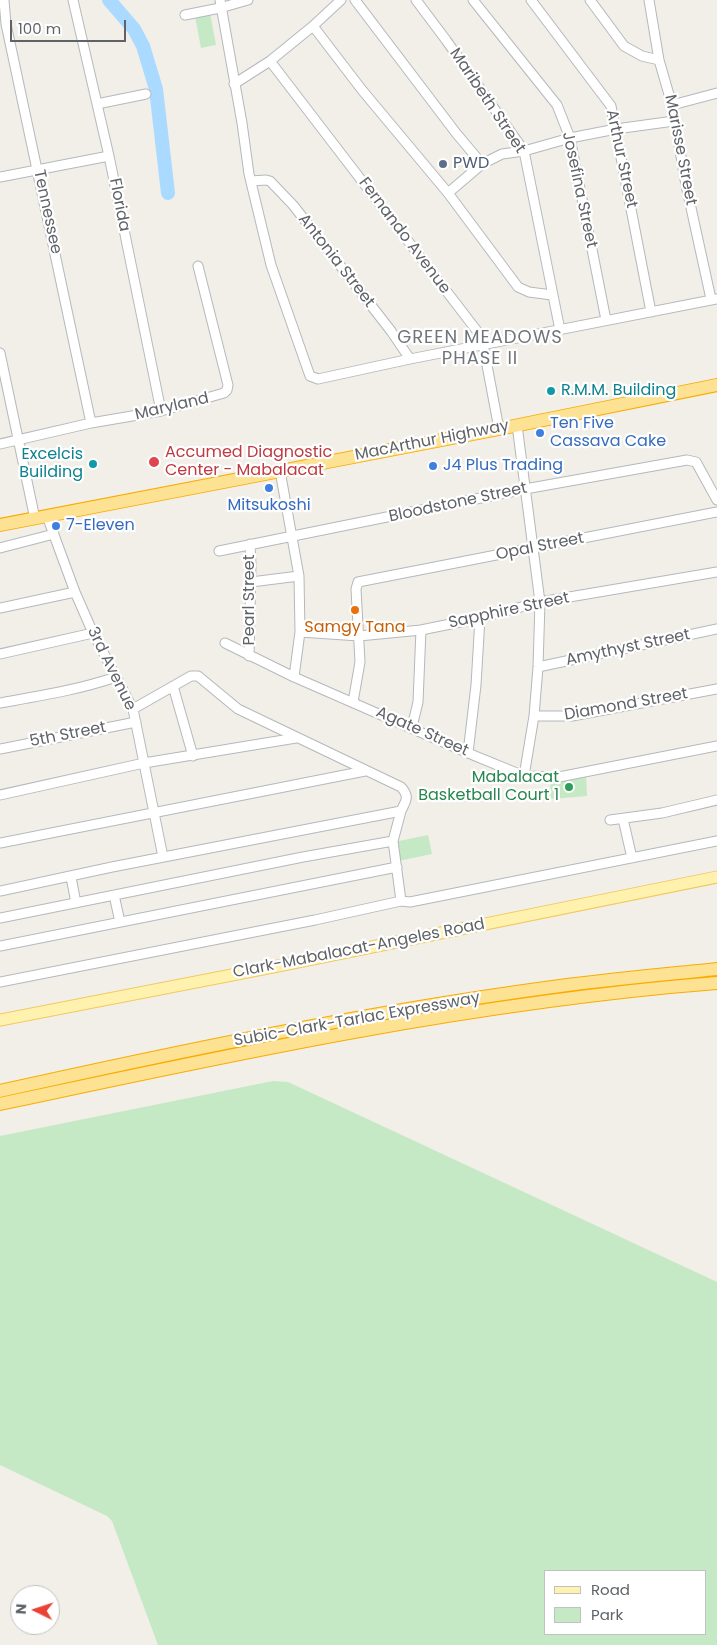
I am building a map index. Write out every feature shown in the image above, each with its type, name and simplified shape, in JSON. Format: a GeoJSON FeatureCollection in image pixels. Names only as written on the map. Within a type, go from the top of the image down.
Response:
{"type":"FeatureCollection","features":[{"type":"Feature","properties":{"kind":"highway","name":"MacArthur Highway"},"geometry":{"type":"LineString","coordinates":[[0,525],[717,385]]}},
{"type":"Feature","properties":{"kind":"highway","name":"Subic-Clark-Tarlac Expressway"},"geometry":{"type":"LineString","coordinates":[[0,1091],[260,1037],[403,1010],[546,988],[717,969]]}},
{"type":"Feature","properties":{"kind":"highway","name":"Subic-Clark-Tarlac Expressway"},"geometry":{"type":"LineString","coordinates":[[0,1104],[257,1051],[405,1023],[549,1001],[653,988],[717,983]]}},
{"type":"Feature","properties":{"kind":"main road","name":"Clark-Mabalacat-Angeles Road"},"geometry":{"type":"LineString","coordinates":[[0,1020],[717,878]]}},
{"type":"Feature","properties":{"kind":"street","name":"Tennessee"},"geometry":{"type":"LineString","coordinates":[[4,0],[6,24],[92,423]]}},
{"type":"Feature","properties":{"kind":"street","name":"Florida"},"geometry":{"type":"LineString","coordinates":[[73,0],[109,156],[161,411]]}},
{"type":"Feature","properties":{"kind":"street"},"geometry":{"type":"LineString","coordinates":[[185,15],[220,4],[248,0]]}},
{"type":"Feature","properties":{"kind":"street"},"geometry":{"type":"LineString","coordinates":[[234,84],[270,61],[341,0]]}},
{"type":"Feature","properties":{"kind":"street"},"geometry":{"type":"LineString","coordinates":[[355,0],[456,133],[482,164]]}},
{"type":"Feature","properties":{"kind":"street","name":"Maribeth Street"},"geometry":{"type":"LineString","coordinates":[[416,0],[524,151],[560,330]]}},
{"type":"Feature","properties":{"kind":"street","name":"Josefina Street"},"geometry":{"type":"LineString","coordinates":[[473,0],[557,105],[570,138],[606,320]]}},
{"type":"Feature","properties":{"kind":"street","name":"Arthur Street"},"geometry":{"type":"LineString","coordinates":[[531,0],[611,106],[651,312]]}},
{"type":"Feature","properties":{"kind":"street"},"geometry":{"type":"LineString","coordinates":[[590,0],[624,46],[642,56],[659,60]]}},
{"type":"Feature","properties":{"kind":"street","name":"Marisse Street"},"geometry":{"type":"LineString","coordinates":[[649,0],[659,60],[672,105],[714,299]]}},
{"type":"Feature","properties":{"kind":"street"},"geometry":{"type":"LineString","coordinates":[[220,4],[251,181],[271,265],[308,373],[318,379],[714,299]]}},
{"type":"Feature","properties":{"kind":"street"},"geometry":{"type":"LineString","coordinates":[[313,26],[362,90],[448,193],[518,287],[529,292],[552,295]]}},
{"type":"Feature","properties":{"kind":"street","name":"Fernando Avenue"},"geometry":{"type":"LineString","coordinates":[[270,61],[471,324],[484,344],[522,471],[540,602],[534,716],[524,776]]}},
{"type":"Feature","properties":{"kind":"street"},"geometry":{"type":"LineString","coordinates":[[672,105],[717,93]]}},
{"type":"Feature","properties":{"kind":"street"},"geometry":{"type":"LineString","coordinates":[[97,104],[146,94]]}},
{"type":"Feature","properties":{"kind":"street"},"geometry":{"type":"LineString","coordinates":[[448,193],[482,164],[502,154],[524,151],[570,138],[616,129],[674,121]]}},
{"type":"Feature","properties":{"kind":"street"},"geometry":{"type":"LineString","coordinates":[[0,177],[109,156]]}},
{"type":"Feature","properties":{"kind":"street","name":"Antonia Street"},"geometry":{"type":"LineString","coordinates":[[251,181],[270,181],[293,205],[391,330],[410,359]]}},
{"type":"Feature","properties":{"kind":"street","name":"Maryland"},"geometry":{"type":"LineString","coordinates":[[0,444],[92,423],[161,411],[224,393],[227,390],[226,379],[198,266]]}},
{"type":"Feature","properties":{"kind":"street","name":"3rd Avenue"},"geometry":{"type":"LineString","coordinates":[[0,353],[2,372],[19,441],[41,518],[54,534],[75,592],[93,634],[133,709],[163,857]]}},
{"type":"Feature","properties":{"kind":"street","name":"Bloodstone Street"},"geometry":{"type":"LineString","coordinates":[[219,551],[525,489],[687,460],[696,462],[717,500]]}},
{"type":"Feature","properties":{"kind":"street"},"geometry":{"type":"LineString","coordinates":[[280,471],[299,576],[300,632],[294,677]]}},
{"type":"Feature","properties":{"kind":"street","name":"Opal Street"},"geometry":{"type":"LineString","coordinates":[[359,636],[356,585],[358,582],[717,512]]}},
{"type":"Feature","properties":{"kind":"street"},"geometry":{"type":"LineString","coordinates":[[0,548],[54,534]]}},
{"type":"Feature","properties":{"kind":"street","name":"Pearl Street"},"geometry":{"type":"LineString","coordinates":[[249,656],[250,544]]}},
{"type":"Feature","properties":{"kind":"street","name":"Sapphire Street"},"geometry":{"type":"LineString","coordinates":[[300,632],[359,636],[421,630],[480,618],[540,602],[717,572]]}},
{"type":"Feature","properties":{"kind":"street"},"geometry":{"type":"LineString","coordinates":[[251,582],[299,576]]}},
{"type":"Feature","properties":{"kind":"street"},"geometry":{"type":"LineString","coordinates":[[0,608],[75,592]]}},
{"type":"Feature","properties":{"kind":"street"},"geometry":{"type":"LineString","coordinates":[[468,753],[476,685],[480,618]]}},
{"type":"Feature","properties":{"kind":"street"},"geometry":{"type":"LineString","coordinates":[[412,727],[418,702],[421,630]]}},
{"type":"Feature","properties":{"kind":"street","name":"Amythyst Street"},"geometry":{"type":"LineString","coordinates":[[538,667],[717,630]]}},
{"type":"Feature","properties":{"kind":"street"},"geometry":{"type":"LineString","coordinates":[[0,654],[93,634]]}},
{"type":"Feature","properties":{"kind":"street"},"geometry":{"type":"LineString","coordinates":[[353,702],[360,662],[359,636]]}},
{"type":"Feature","properties":{"kind":"street","name":"Agate Street"},"geometry":{"type":"LineString","coordinates":[[225,643],[294,677],[524,776],[559,777],[717,746]]}},
{"type":"Feature","properties":{"kind":"street"},"geometry":{"type":"LineString","coordinates":[[133,709],[191,676],[198,676],[238,709],[401,787],[406,792],[406,800],[401,811],[394,841],[401,901]]}},
{"type":"Feature","properties":{"kind":"street"},"geometry":{"type":"LineString","coordinates":[[0,703],[59,692],[116,678]]}},
{"type":"Feature","properties":{"kind":"street"},"geometry":{"type":"LineString","coordinates":[[173,686],[193,756]]}},
{"type":"Feature","properties":{"kind":"street","name":"Diamond Street"},"geometry":{"type":"LineString","coordinates":[[534,716],[572,716],[717,688]]}},
{"type":"Feature","properties":{"kind":"street","name":"5th Street"},"geometry":{"type":"LineString","coordinates":[[0,749],[136,722]]}},
{"type":"Feature","properties":{"kind":"street"},"geometry":{"type":"LineString","coordinates":[[0,795],[144,763],[296,738]]}},
{"type":"Feature","properties":{"kind":"street"},"geometry":{"type":"LineString","coordinates":[[0,844],[365,771]]}},
{"type":"Feature","properties":{"kind":"street"},"geometry":{"type":"LineString","coordinates":[[610,820],[624,819],[717,800]]}},
{"type":"Feature","properties":{"kind":"street"},"geometry":{"type":"LineString","coordinates":[[0,891],[401,811]]}},
{"type":"Feature","properties":{"kind":"street"},"geometry":{"type":"LineString","coordinates":[[624,819],[632,858]]}},
{"type":"Feature","properties":{"kind":"street"},"geometry":{"type":"LineString","coordinates":[[0,918],[303,857],[394,841]]}},
{"type":"Feature","properties":{"kind":"street"},"geometry":{"type":"LineString","coordinates":[[0,982],[315,920],[401,901],[410,902],[717,841]]}},
{"type":"Feature","properties":{"kind":"street"},"geometry":{"type":"LineString","coordinates":[[0,946],[396,867]]}},
{"type":"Feature","properties":{"kind":"street"},"geometry":{"type":"LineString","coordinates":[[71,877],[76,902]]}},
{"type":"Feature","properties":{"kind":"street"},"geometry":{"type":"LineString","coordinates":[[114,895],[120,922]]}},
{"type":"Feature","properties":{"kind":"green space"},"geometry":{"type":"Polygon","coordinates":[[[210,13],[216,45],[201,48],[195,16],[210,13]]]}},
{"type":"Feature","properties":{"kind":"green space","name":"Mabalacat Basketball Court 1"},"geometry":{"type":"Polygon","coordinates":[[[586,775],[587,796],[551,799],[550,778],[586,775]]]}},
{"type":"Feature","properties":{"kind":"green space"},"geometry":{"type":"Polygon","coordinates":[[[428,835],[432,854],[398,861],[394,842],[428,835]]]}},
{"type":"Feature","properties":{"kind":"green space"},"geometry":{"type":"Polygon","coordinates":[[[273,1081],[288,1082],[717,1282],[717,1645],[158,1645],[112,1521],[107,1516],[0,1465],[0,1136],[273,1081]]]}},
{"type":"Feature","properties":{"kind":"waterway"},"geometry":{"type":"LineString","coordinates":[[109,0],[134,29],[143,46],[156,89],[168,193]]}},
{"type":"Feature","properties":{"kind":"place","name":"PWD"},"geometry":{"type":"Point","coordinates":[443,164]}},
{"type":"Feature","properties":{"kind":"place","name":"R.M.M. Building"},"geometry":{"type":"Point","coordinates":[551,391]}},
{"type":"Feature","properties":{"kind":"place","name":"Ten Five Cassava Cake"},"geometry":{"type":"Point","coordinates":[540,433]}},
{"type":"Feature","properties":{"kind":"place","name":"Accumed Diagnostic Center - Mabalacat"},"geometry":{"type":"Point","coordinates":[154,462]}},
{"type":"Feature","properties":{"kind":"place","name":"Excelcis Building"},"geometry":{"type":"Point","coordinates":[93,464]}},
{"type":"Feature","properties":{"kind":"place","name":"J4 Plus Trading"},"geometry":{"type":"Point","coordinates":[433,466]}},
{"type":"Feature","properties":{"kind":"place","name":"Mitsukoshi"},"geometry":{"type":"Point","coordinates":[269,488]}},
{"type":"Feature","properties":{"kind":"place","name":"7-Eleven"},"geometry":{"type":"Point","coordinates":[56,526]}},
{"type":"Feature","properties":{"kind":"place","name":"Samgy Tana"},"geometry":{"type":"Point","coordinates":[355,610]}},
{"type":"Feature","properties":{"kind":"place","name":"Mabalacat Basketball Court 1"},"geometry":{"type":"Point","coordinates":[569,787]}},
{"type":"Feature","properties":{"kind":"district","name":"GREEN MEADOWS PHASE II"},"geometry":{"type":"Point","coordinates":[480,348]}}]}
